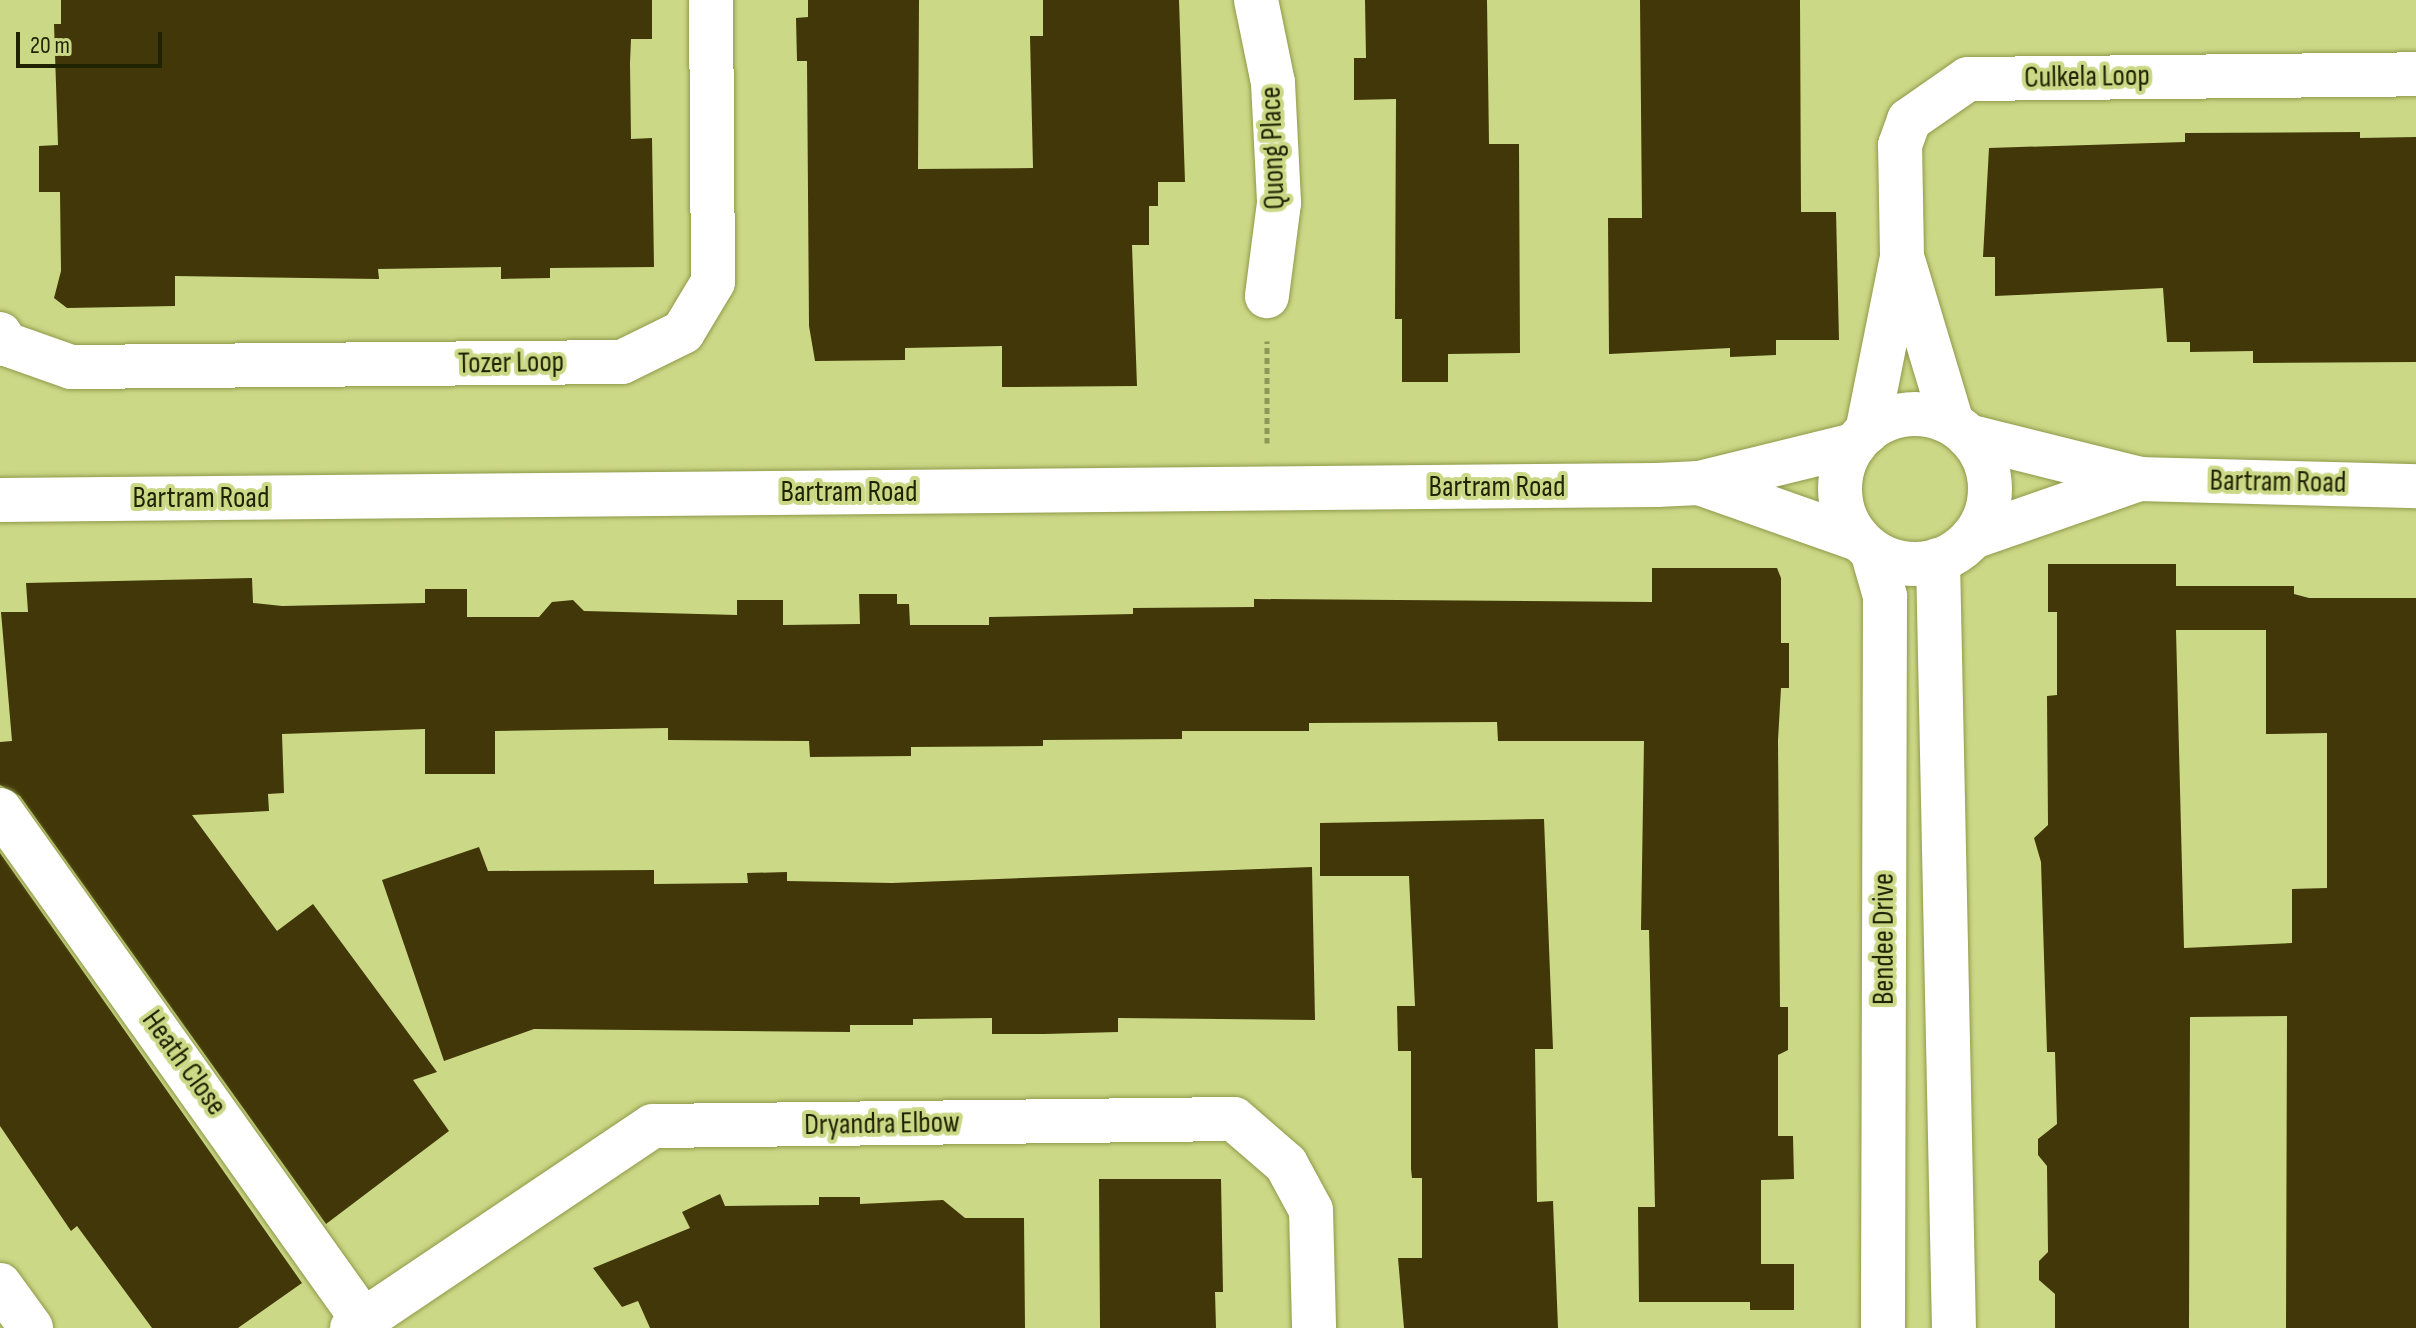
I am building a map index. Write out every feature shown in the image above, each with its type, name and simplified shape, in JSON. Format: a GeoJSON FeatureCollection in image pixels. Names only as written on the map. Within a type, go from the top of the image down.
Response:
{"type":"FeatureCollection","features":[{"type":"Feature","properties":{"kind":"street","name":"Tozer Loop"},"geometry":{"type":"LineString","coordinates":[[0,334],[6,344],[71,367],[622,362],[683,332],[713,282],[711,0]]}},
{"type":"Feature","properties":{"kind":"street","name":"Quong Place"},"geometry":{"type":"LineString","coordinates":[[1256,0],[1273,83],[1279,203],[1267,296]]}},
{"type":"Feature","properties":{"kind":"street","name":"Culkela Loop"},"geometry":{"type":"LineString","coordinates":[[1860,438],[1902,257],[1900,145],[1909,120],[1968,79],[2416,74]]}},
{"type":"Feature","properties":{"kind":"street","name":"Culkela Loop"},"geometry":{"type":"LineString","coordinates":[[1902,257],[1960,430]]}},
{"type":"Feature","properties":{"kind":"street"},"geometry":{"type":"LineString","coordinates":[[1898,415],[1960,430],[1981,453],[1990,496],[1956,548],[1915,564],[1865,545],[1839,493],[1860,438],[1898,415]]}},
{"type":"Feature","properties":{"kind":"street","name":"Bartram Road"},"geometry":{"type":"LineString","coordinates":[[1960,430],[2140,479],[2416,486]]}},
{"type":"Feature","properties":{"kind":"street","name":"Bartram Road"},"geometry":{"type":"LineString","coordinates":[[0,500],[1699,483],[1860,438]]}},
{"type":"Feature","properties":{"kind":"street","name":"Bartram Road"},"geometry":{"type":"LineString","coordinates":[[1956,548],[2140,479]]}},
{"type":"Feature","properties":{"kind":"street","name":"Bartram Road"},"geometry":{"type":"LineString","coordinates":[[1699,483],[1865,545]]}},
{"type":"Feature","properties":{"kind":"street","name":"Bendee Drive"},"geometry":{"type":"LineString","coordinates":[[1865,545],[1885,596],[1883,1328]]}},
{"type":"Feature","properties":{"kind":"street","name":"Bendee Drive"},"geometry":{"type":"LineString","coordinates":[[1954,1328],[1956,548]]}},
{"type":"Feature","properties":{"kind":"street","name":"Heath Close"},"geometry":{"type":"LineString","coordinates":[[0,810],[379,1320]]}},
{"type":"Feature","properties":{"kind":"street","name":"Dryandra Elbow"},"geometry":{"type":"LineString","coordinates":[[379,1320],[653,1126],[1234,1119],[1286,1164],[1311,1210],[1314,1328]]}},
{"type":"Feature","properties":{"kind":"street"},"geometry":{"type":"LineString","coordinates":[[0,1285],[31,1328]]}},
{"type":"Feature","properties":{"kind":"path"},"geometry":{"type":"LineString","coordinates":[[1267,296],[1268,489]]}},
{"type":"Feature","properties":{"kind":"building"},"geometry":{"type":"Polygon","coordinates":[[[61,0],[652,0],[652,39],[631,39],[630,63],[631,139],[652,138],[654,267],[550,268],[550,278],[501,279],[501,267],[378,269],[379,279],[175,276],[175,306],[67,308],[54,298],[61,271],[60,192],[39,192],[39,146],[58,145],[54,24],[61,24],[61,0]]]}},
{"type":"Feature","properties":{"kind":"building"},"geometry":{"type":"Polygon","coordinates":[[[808,0],[919,0],[918,169],[1033,168],[1030,36],[1043,36],[1043,0],[1179,0],[1185,182],[1158,182],[1158,206],[1149,206],[1149,245],[1132,245],[1137,386],[1002,387],[1002,346],[905,348],[905,360],[815,361],[809,326],[807,61],[797,61],[796,18],[808,17],[808,0]]]}},
{"type":"Feature","properties":{"kind":"building"},"geometry":{"type":"Polygon","coordinates":[[[1365,0],[1487,0],[1489,144],[1519,144],[1520,353],[1448,354],[1448,382],[1402,382],[1402,319],[1395,319],[1396,99],[1354,100],[1354,58],[1366,58],[1365,0]]]}},
{"type":"Feature","properties":{"kind":"building"},"geometry":{"type":"Polygon","coordinates":[[[1640,0],[1800,0],[1801,212],[1836,212],[1839,340],[1776,340],[1776,355],[1730,357],[1730,348],[1609,354],[1608,218],[1642,218],[1640,0]]]}},
{"type":"Feature","properties":{"kind":"building"},"geometry":{"type":"Polygon","coordinates":[[[2360,132],[2360,138],[2416,137],[2416,362],[2253,363],[2253,351],[2190,352],[2190,342],[2167,342],[2163,288],[1995,296],[1995,257],[1983,257],[1989,148],[2185,142],[2185,133],[2360,132]]]}},
{"type":"Feature","properties":{"kind":"building"},"geometry":{"type":"Polygon","coordinates":[[[2048,564],[2176,564],[2176,586],[2294,586],[2294,594],[2309,598],[2416,598],[2416,1328],[2286,1328],[2287,1016],[2190,1017],[2189,1328],[2055,1328],[2055,1294],[2039,1280],[2039,1261],[2048,1252],[2047,1166],[2038,1155],[2038,1139],[2057,1124],[2055,1052],[2047,1052],[2041,862],[2034,838],[2048,825],[2047,696],[2057,695],[2057,612],[2048,612],[2048,564]],[[2176,630],[2184,948],[2292,943],[2292,889],[2327,888],[2327,733],[2266,734],[2266,630],[2176,630]]]}},
{"type":"Feature","properties":{"kind":"building"},"geometry":{"type":"Polygon","coordinates":[[[1652,568],[1777,568],[1781,578],[1781,643],[1789,643],[1789,688],[1781,688],[1778,740],[1780,1007],[1788,1007],[1788,1050],[1778,1055],[1778,1136],[1793,1136],[1794,1179],[1761,1180],[1761,1264],[1794,1264],[1794,1310],[1750,1310],[1750,1302],[1639,1302],[1638,1207],[1655,1207],[1649,930],[1641,930],[1644,741],[1498,741],[1497,722],[1309,723],[1309,731],[1182,731],[1182,739],[1043,740],[1043,746],[911,747],[911,756],[810,757],[809,741],[668,740],[668,728],[495,731],[495,774],[425,774],[425,729],[282,734],[284,793],[268,794],[269,811],[192,815],[277,931],[313,904],[437,1072],[413,1080],[449,1131],[326,1224],[20,796],[0,785],[0,742],[12,741],[1,612],[28,612],[26,583],[252,578],[253,603],[282,606],[425,603],[425,589],[467,589],[467,617],[539,617],[552,602],[573,600],[584,611],[737,615],[737,600],[783,600],[783,625],[860,624],[859,594],[897,594],[897,604],[909,604],[910,625],[989,625],[989,617],[1133,614],[1133,608],[1254,607],[1254,599],[1652,602],[1652,568]]]}},
{"type":"Feature","properties":{"kind":"building"},"geometry":{"type":"Polygon","coordinates":[[[1544,819],[1553,1049],[1535,1049],[1537,1202],[1553,1201],[1558,1328],[1404,1328],[1398,1258],[1422,1258],[1422,1178],[1412,1178],[1411,1169],[1411,1051],[1398,1051],[1397,1006],[1415,1006],[1409,876],[1320,876],[1320,823],[1544,819]]]}},
{"type":"Feature","properties":{"kind":"building"},"geometry":{"type":"Polygon","coordinates":[[[479,847],[488,871],[654,870],[654,884],[748,883],[747,873],[787,872],[787,881],[892,883],[1312,867],[1315,1020],[1118,1018],[1118,1032],[1044,1034],[992,1034],[992,1018],[913,1019],[913,1025],[850,1025],[850,1032],[534,1029],[444,1061],[382,880],[479,847]]]}},
{"type":"Feature","properties":{"kind":"building"},"geometry":{"type":"Polygon","coordinates":[[[0,853],[302,1283],[238,1328],[152,1328],[77,1226],[71,1231],[0,1126],[0,853]]]}},
{"type":"Feature","properties":{"kind":"building"},"geometry":{"type":"Polygon","coordinates":[[[1099,1179],[1221,1179],[1223,1292],[1215,1292],[1216,1328],[1100,1328],[1099,1179]]]}},
{"type":"Feature","properties":{"kind":"building"},"geometry":{"type":"Polygon","coordinates":[[[720,1194],[725,1206],[819,1205],[819,1197],[860,1197],[860,1204],[943,1200],[965,1218],[1024,1218],[1025,1328],[650,1328],[638,1301],[622,1307],[593,1268],[690,1228],[682,1212],[720,1194]]]}}]}
